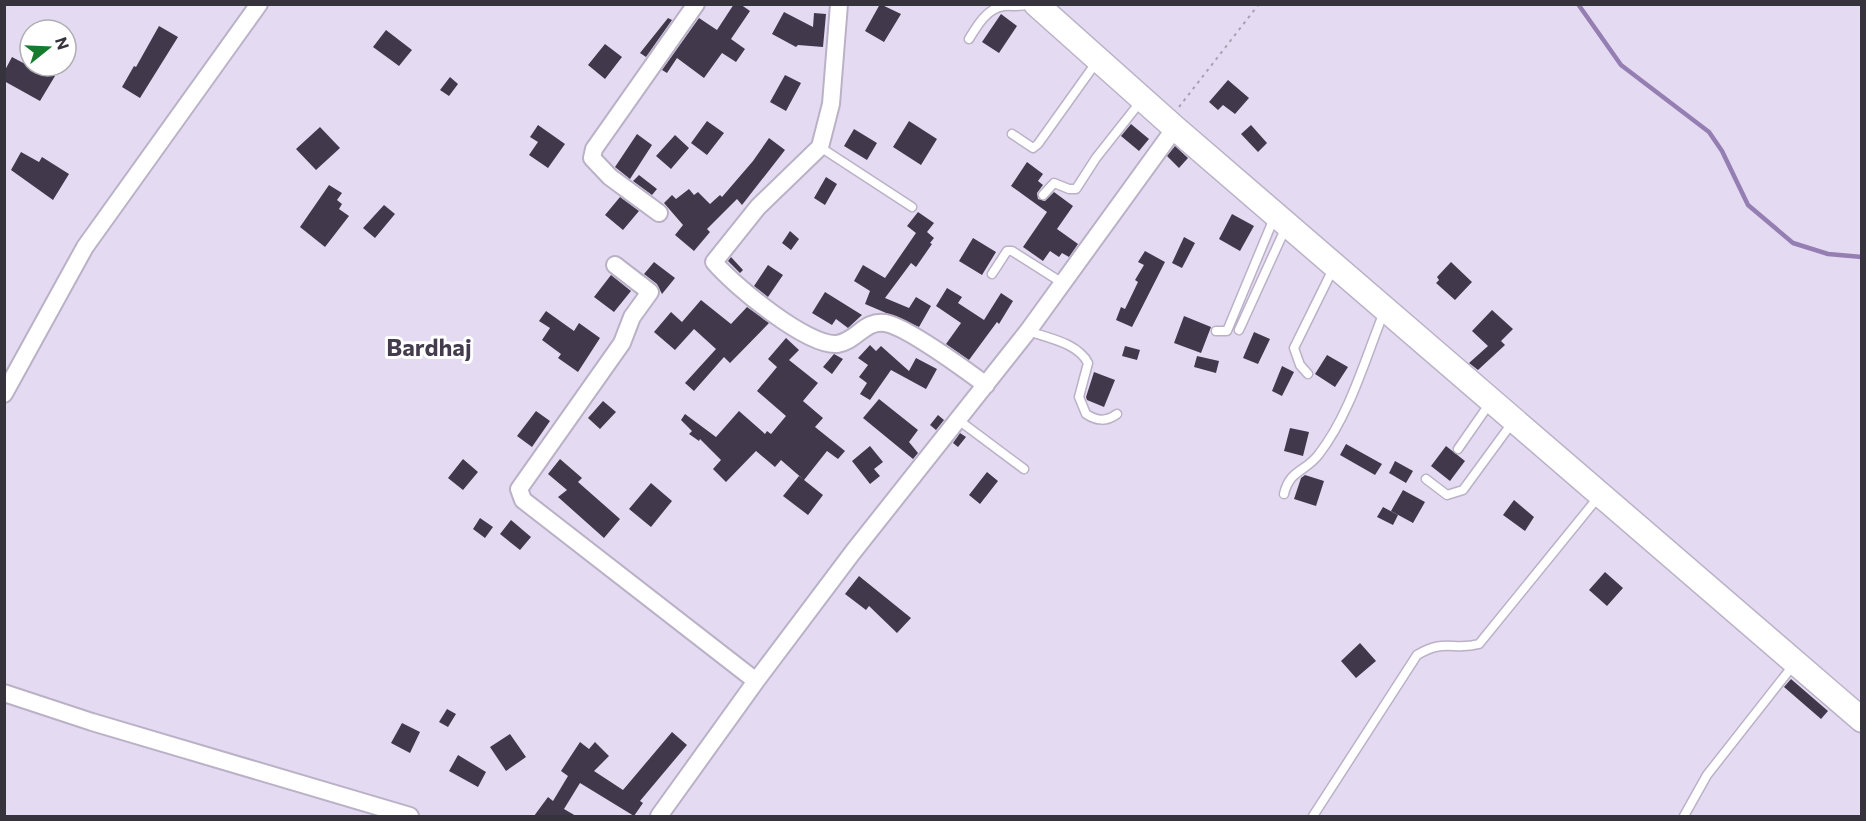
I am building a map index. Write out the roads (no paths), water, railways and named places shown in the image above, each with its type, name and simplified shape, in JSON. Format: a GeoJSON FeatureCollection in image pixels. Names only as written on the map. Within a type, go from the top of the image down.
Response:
{"type":"FeatureCollection","features":[{"type":"Feature","properties":{"kind":"street"},"geometry":{"type":"LineString","coordinates":[[4,394],[85,246],[259,4]]}},
{"type":"Feature","properties":{"kind":"street"},"geometry":{"type":"LineString","coordinates":[[659,213],[610,177],[596,165],[592,158],[594,149],[696,4]]}},
{"type":"Feature","properties":{"kind":"street"},"geometry":{"type":"LineString","coordinates":[[839,4],[831,104],[820,147],[758,207],[714,262],[728,279],[767,311],[804,332],[834,344],[849,341],[868,325],[889,323],[937,351],[986,385]]}},
{"type":"Feature","properties":{"kind":"street"},"geometry":{"type":"LineString","coordinates":[[1036,5],[1171,125],[1862,720]]}},
{"type":"Feature","properties":{"kind":"street"},"geometry":{"type":"LineString","coordinates":[[659,816],[756,681],[957,419],[1028,331],[1171,125]]}},
{"type":"Feature","properties":{"kind":"street"},"geometry":{"type":"LineString","coordinates":[[615,264],[650,292],[632,317],[622,343],[519,489],[520,494],[523,500],[756,681]]}},
{"type":"Feature","properties":{"kind":"street"},"geometry":{"type":"LineString","coordinates":[[4,693],[92,722],[410,816]]}},
{"type":"Feature","properties":{"kind":"lane"},"geometry":{"type":"LineString","coordinates":[[969,39],[988,13],[997,7],[1020,8],[1036,5]]}},
{"type":"Feature","properties":{"kind":"lane"},"geometry":{"type":"LineString","coordinates":[[1012,134],[1025,145],[1033,147],[1038,144],[1098,60]]}},
{"type":"Feature","properties":{"kind":"lane"},"geometry":{"type":"LineString","coordinates":[[1043,195],[1054,183],[1069,189],[1076,189],[1096,158],[1143,98]]}},
{"type":"Feature","properties":{"kind":"lane"},"geometry":{"type":"LineString","coordinates":[[820,147],[912,207]]}},
{"type":"Feature","properties":{"kind":"lane"},"geometry":{"type":"LineString","coordinates":[[1239,330],[1281,219]]}},
{"type":"Feature","properties":{"kind":"lane"},"geometry":{"type":"LineString","coordinates":[[1216,331],[1227,331],[1281,219]]}},
{"type":"Feature","properties":{"kind":"lane"},"geometry":{"type":"LineString","coordinates":[[993,274],[1001,258],[1007,251],[1012,251],[1061,282]]}},
{"type":"Feature","properties":{"kind":"lane"},"geometry":{"type":"LineString","coordinates":[[1308,374],[1300,364],[1294,348],[1334,266]]}},
{"type":"Feature","properties":{"kind":"lane"},"geometry":{"type":"LineString","coordinates":[[1284,494],[1290,477],[1312,464],[1328,443],[1342,417],[1385,309]]}},
{"type":"Feature","properties":{"kind":"lane"},"geometry":{"type":"LineString","coordinates":[[1028,331],[1084,354],[1088,363],[1079,397],[1086,414],[1102,420],[1110,419],[1117,414]]}},
{"type":"Feature","properties":{"kind":"lane"},"geometry":{"type":"LineString","coordinates":[[1458,449],[1492,400]]}},
{"type":"Feature","properties":{"kind":"lane"},"geometry":{"type":"LineString","coordinates":[[957,419],[1024,469]]}},
{"type":"Feature","properties":{"kind":"lane"},"geometry":{"type":"LineString","coordinates":[[1426,479],[1447,495],[1463,490],[1514,420]]}},
{"type":"Feature","properties":{"kind":"lane"},"geometry":{"type":"LineString","coordinates":[[1312,816],[1417,655],[1441,644],[1468,647],[1479,644],[1600,494]]}},
{"type":"Feature","properties":{"kind":"lane"},"geometry":{"type":"LineString","coordinates":[[1684,816],[1707,775],[1795,663]]}},
{"type":"Feature","properties":{"kind":"waterway"},"geometry":{"type":"LineString","coordinates":[[1578,4],[1621,65],[1709,132],[1722,151],[1748,205],[1793,243],[1828,254],[1862,257]]}},
{"type":"Feature","properties":{"kind":"district","name":"Bardhaj"},"geometry":{"type":"Point","coordinates":[429,348]}}]}
